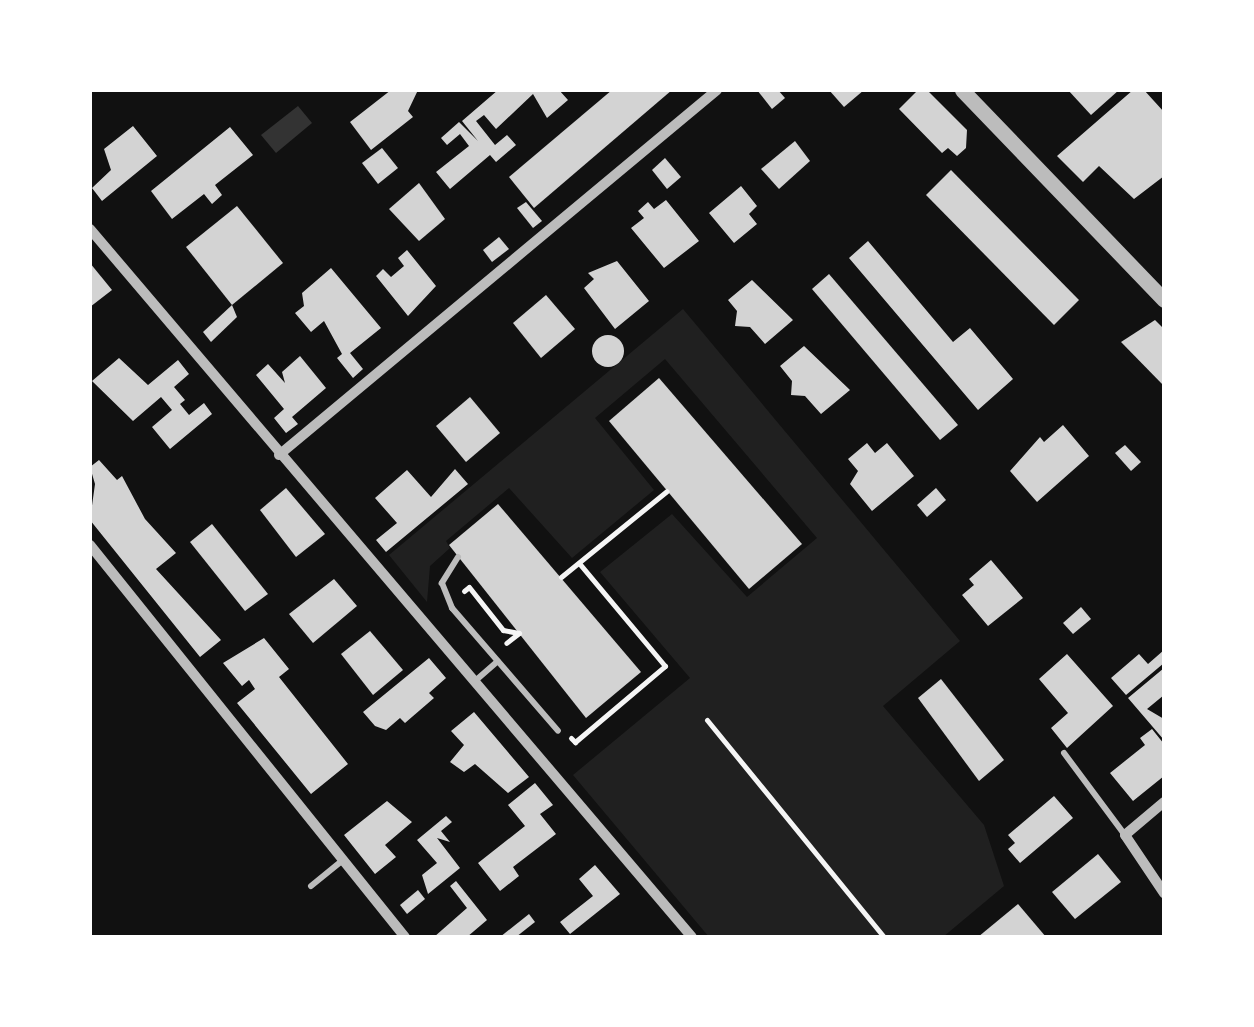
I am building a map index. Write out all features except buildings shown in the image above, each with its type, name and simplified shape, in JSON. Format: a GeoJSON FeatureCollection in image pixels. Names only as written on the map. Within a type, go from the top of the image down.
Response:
{"type":"FeatureCollection","features":[{"type":"Feature","properties":{"kind":"street"},"geometry":{"type":"LineString","coordinates":[[279,455],[717,90]]}},
{"type":"Feature","properties":{"kind":"street"},"geometry":{"type":"LineString","coordinates":[[962,90],[1164,300]]}},
{"type":"Feature","properties":{"kind":"street"},"geometry":{"type":"LineString","coordinates":[[90,229],[692,937]]}},
{"type":"Feature","properties":{"kind":"street"},"geometry":{"type":"LineString","coordinates":[[90,546],[404,937]]}},
{"type":"Feature","properties":{"kind":"street"},"geometry":{"type":"LineString","coordinates":[[1164,802],[1125,834],[1164,892]]}},
{"type":"Feature","properties":{"kind":"lane"},"geometry":{"type":"LineString","coordinates":[[458,558],[444,570],[444,594],[558,731]]}},
{"type":"Feature","properties":{"kind":"lane"},"geometry":{"type":"LineString","coordinates":[[475,681],[498,661]]}},
{"type":"Feature","properties":{"kind":"lane"},"geometry":{"type":"LineString","coordinates":[[1064,753],[1125,834]]}},
{"type":"Feature","properties":{"kind":"lane"},"geometry":{"type":"LineString","coordinates":[[311,886],[343,860]]}},
{"type":"Feature","properties":{"kind":"path"},"geometry":{"type":"LineString","coordinates":[[561,577],[667,492]]}},
{"type":"Feature","properties":{"kind":"path"},"geometry":{"type":"LineString","coordinates":[[558,731],[575,742],[664,666],[579,563]]}},
{"type":"Feature","properties":{"kind":"path"},"geometry":{"type":"LineString","coordinates":[[506,644],[464,587],[504,630],[519,633],[514,636]]}},
{"type":"Feature","properties":{"kind":"path"},"geometry":{"type":"LineString","coordinates":[[706,720],[884,937]]}},
{"type":"Feature","properties":{"kind":"shaded area"},"geometry":{"type":"Polygon","coordinates":[[[298,106],[312,123],[276,153],[261,135],[298,106]]]}},
{"type":"Feature","properties":{"kind":"shaded area"},"geometry":{"type":"Polygon","coordinates":[[[683,309],[960,641],[883,706],[984,825],[1004,886],[943,937],[709,937],[573,775],[690,678],[600,572],[672,514],[747,597],[817,538],[665,359],[595,418],[654,490],[572,558],[509,488],[446,541],[450,548],[430,566],[427,602],[389,555],[683,309]]]}}]}
